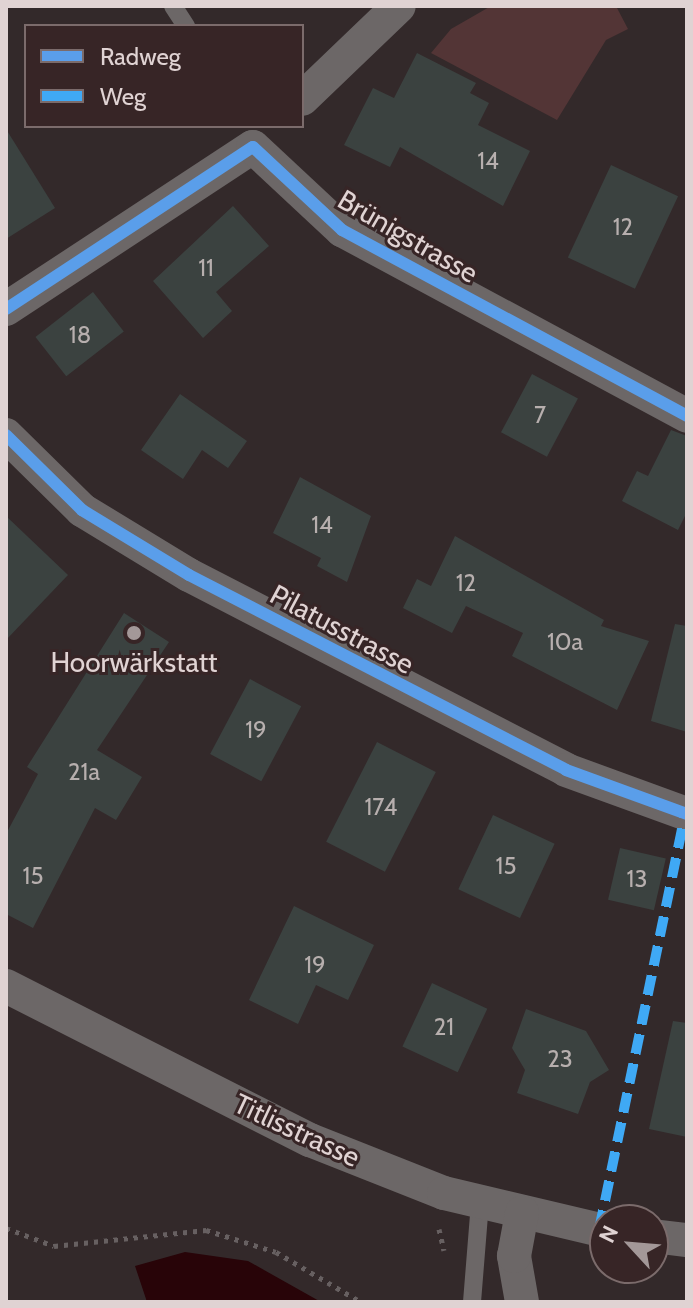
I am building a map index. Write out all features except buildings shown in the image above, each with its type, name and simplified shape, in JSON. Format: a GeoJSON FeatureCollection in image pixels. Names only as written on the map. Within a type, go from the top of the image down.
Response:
{"type":"FeatureCollection","features":[{"type":"Feature","properties":{"kind":"street"},"geometry":{"type":"LineString","coordinates":[[304,97],[399,6]]}},
{"type":"Feature","properties":{"kind":"street","name":"Brünigstrasse"},"geometry":{"type":"LineString","coordinates":[[6,309],[257,133],[342,230],[687,416]]}},
{"type":"Feature","properties":{"kind":"street","name":"Pilatusstrasse"},"geometry":{"type":"LineString","coordinates":[[6,435],[82,510],[176,568],[505,741],[604,788],[687,814]]}},
{"type":"Feature","properties":{"kind":"street","name":"Titlisstrasse"},"geometry":{"type":"LineString","coordinates":[[6,986],[310,1140],[480,1202],[589,1228]]}},
{"type":"Feature","properties":{"kind":"street"},"geometry":{"type":"LineString","coordinates":[[522,1213],[514,1256],[522,1302]]}},
{"type":"Feature","properties":{"kind":"lane"},"geometry":{"type":"LineString","coordinates":[[173,6],[185,24]]}},
{"type":"Feature","properties":{"kind":"lane"},"geometry":{"type":"LineString","coordinates":[[472,1302],[480,1202]]}},
{"type":"Feature","properties":{"kind":"path"},"geometry":{"type":"LineString","coordinates":[[6,1228],[54,1246],[206,1230],[276,1252],[361,1302]]}},
{"type":"Feature","properties":{"kind":"shaded area"},"geometry":{"type":"Polygon","coordinates":[[[491,6],[616,6],[628,29],[606,40],[557,120],[431,53],[451,29],[491,6]]]}},
{"type":"Feature","properties":{"kind":"shaded area"},"geometry":{"type":"Polygon","coordinates":[[[185,1252],[248,1261],[321,1302],[147,1302],[135,1266],[185,1252]]]}},
{"type":"Feature","properties":{"kind":"marked path"},"geometry":{"type":"LineString","coordinates":[[604,1204],[685,814]]}},
{"type":"Feature","properties":{"kind":"cycle path"},"geometry":{"type":"LineString","coordinates":[[6,309],[253,147],[342,230],[687,416]]}},
{"type":"Feature","properties":{"kind":"cycle path"},"geometry":{"type":"LineString","coordinates":[[6,435],[82,510],[189,575],[566,770],[687,814]]}},
{"type":"Feature","properties":{"kind":"place","name":"Hoorwärkstatt"},"geometry":{"type":"Point","coordinates":[134,633]}}]}
